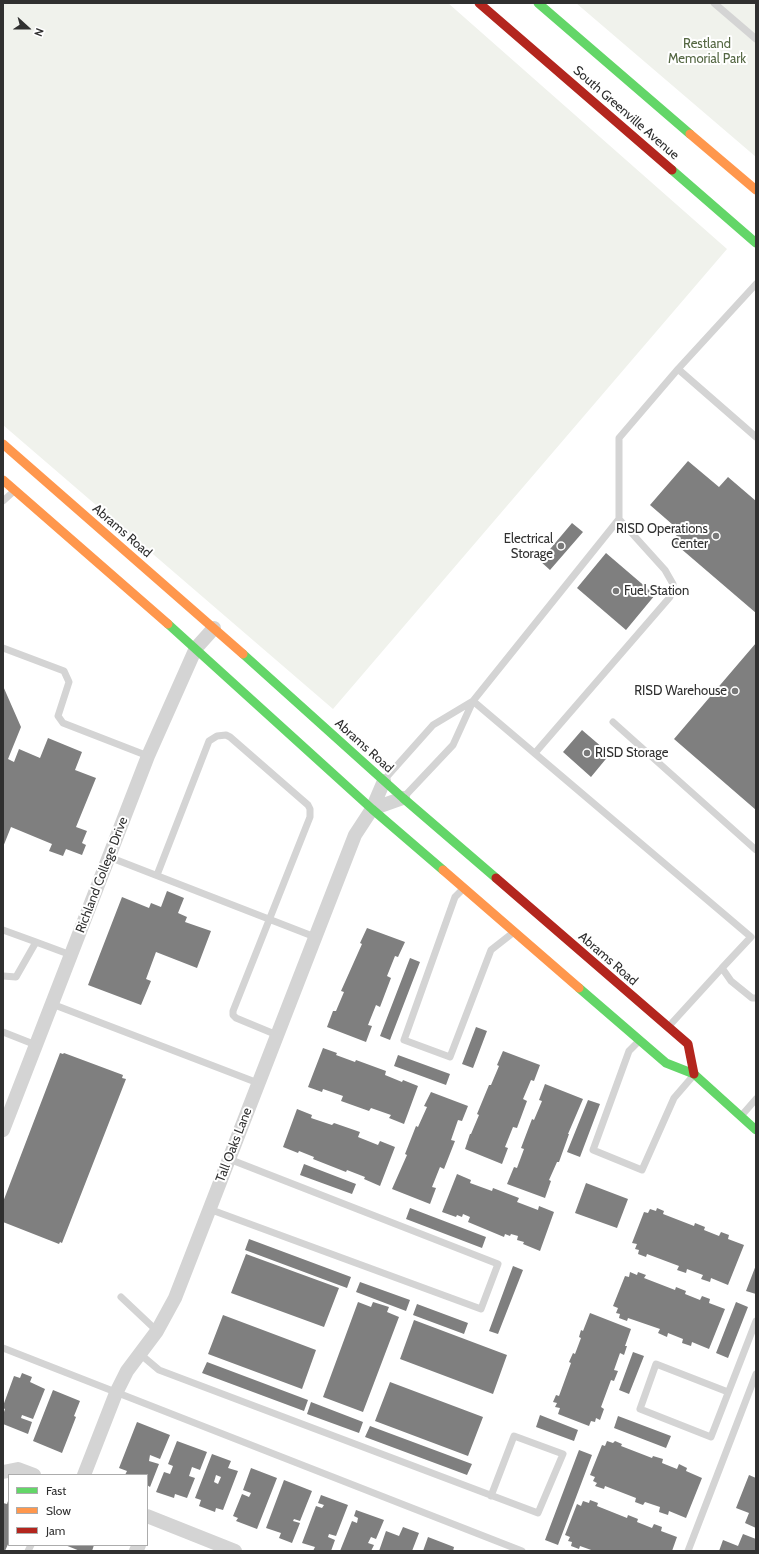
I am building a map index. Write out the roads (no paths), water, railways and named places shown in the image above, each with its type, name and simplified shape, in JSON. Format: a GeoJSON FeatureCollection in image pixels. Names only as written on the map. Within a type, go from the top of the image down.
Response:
{"type":"FeatureCollection","features":[{"type":"Feature","properties":{"kind":"main road","name":"South Greenville Avenue"},"geometry":{"type":"LineString","coordinates":[[479,3],[756,242]]}},
{"type":"Feature","properties":{"kind":"main road","name":"South Greenville Avenue"},"geometry":{"type":"LineString","coordinates":[[538,3],[756,190]]}},
{"type":"Feature","properties":{"kind":"main road","name":"Abrams Road"},"geometry":{"type":"LineString","coordinates":[[3,444],[31,472],[214,628],[403,798],[688,1044],[694,1074]]}},
{"type":"Feature","properties":{"kind":"main road"},"geometry":{"type":"LineString","coordinates":[[3,480],[17,487],[372,809],[666,1064],[694,1074],[756,1130]]}},
{"type":"Feature","properties":{"kind":"street","name":"Richland College Drive"},"geometry":{"type":"LineString","coordinates":[[3,1130],[148,756],[196,648],[214,628]]}},
{"type":"Feature","properties":{"kind":"street","name":"Tall Oaks Lane"},"geometry":{"type":"LineString","coordinates":[[84,1474],[116,1393],[127,1371],[157,1331],[175,1298],[355,835],[372,809],[384,781]]}},
{"type":"Feature","properties":{"kind":"street"},"geometry":{"type":"LineString","coordinates":[[372,809],[403,798]]}},
{"type":"Feature","properties":{"kind":"street"},"geometry":{"type":"LineString","coordinates":[[3,1472],[18,1469],[31,1474]]}},
{"type":"Feature","properties":{"kind":"street"},"geometry":{"type":"LineString","coordinates":[[148,1519],[235,1551]]}},
{"type":"Feature","properties":{"kind":"lane"},"geometry":{"type":"LineString","coordinates":[[714,3],[756,39]]}},
{"type":"Feature","properties":{"kind":"lane"},"geometry":{"type":"LineString","coordinates":[[403,798],[453,745],[473,701],[619,519],[619,438],[678,369],[756,284]]}},
{"type":"Feature","properties":{"kind":"lane"},"geometry":{"type":"LineString","coordinates":[[678,369],[756,437]]}},
{"type":"Feature","properties":{"kind":"lane"},"geometry":{"type":"LineString","coordinates":[[3,501],[17,487]]}},
{"type":"Feature","properties":{"kind":"lane"},"geometry":{"type":"LineString","coordinates":[[535,753],[670,597],[673,584],[665,570],[619,519]]}},
{"type":"Feature","properties":{"kind":"lane"},"geometry":{"type":"LineString","coordinates":[[3,648],[64,671],[68,682],[58,716],[63,723],[148,756]]}},
{"type":"Feature","properties":{"kind":"lane"},"geometry":{"type":"LineString","coordinates":[[473,701],[754,934],[668,1027]]}},
{"type":"Feature","properties":{"kind":"lane"},"geometry":{"type":"LineString","coordinates":[[384,781],[433,725],[473,701]]}},
{"type":"Feature","properties":{"kind":"lane"},"geometry":{"type":"LineString","coordinates":[[613,722],[756,850]]}},
{"type":"Feature","properties":{"kind":"lane"},"geometry":{"type":"LineString","coordinates":[[157,875],[209,741],[217,736],[226,735],[230,737],[308,805],[310,809],[310,817],[233,1011],[233,1015],[236,1018],[277,1035]]}},
{"type":"Feature","properties":{"kind":"lane"},"geometry":{"type":"LineString","coordinates":[[109,857],[315,937]]}},
{"type":"Feature","properties":{"kind":"lane"},"geometry":{"type":"LineString","coordinates":[[463,888],[455,897],[404,1040],[450,1057],[491,950],[514,932]]}},
{"type":"Feature","properties":{"kind":"lane"},"geometry":{"type":"LineString","coordinates":[[3,930],[71,955]]}},
{"type":"Feature","properties":{"kind":"lane"},"geometry":{"type":"LineString","coordinates":[[3,976],[16,976],[36,942]]}},
{"type":"Feature","properties":{"kind":"lane"},"geometry":{"type":"LineString","coordinates":[[722,968],[731,981],[752,998],[756,998]]}},
{"type":"Feature","properties":{"kind":"lane"},"geometry":{"type":"LineString","coordinates":[[52,1004],[258,1083]]}},
{"type":"Feature","properties":{"kind":"lane"},"geometry":{"type":"LineString","coordinates":[[3,1032],[36,1045]]}},
{"type":"Feature","properties":{"kind":"lane"},"geometry":{"type":"LineString","coordinates":[[640,1041],[629,1051],[593,1150],[642,1170],[674,1098],[694,1074]]}},
{"type":"Feature","properties":{"kind":"lane"},"geometry":{"type":"LineString","coordinates":[[741,1116],[756,1099]]}},
{"type":"Feature","properties":{"kind":"lane"},"geometry":{"type":"LineString","coordinates":[[209,1209],[481,1309],[498,1264],[229,1159]]}},
{"type":"Feature","properties":{"kind":"lane"},"geometry":{"type":"LineString","coordinates":[[122,1297],[157,1331]]}},
{"type":"Feature","properties":{"kind":"lane"},"geometry":{"type":"LineString","coordinates":[[728,1392],[656,1364],[640,1409],[711,1437],[756,1321]]}},
{"type":"Feature","properties":{"kind":"lane"},"geometry":{"type":"LineString","coordinates":[[3,1348],[522,1551]]}},
{"type":"Feature","properties":{"kind":"lane"},"geometry":{"type":"LineString","coordinates":[[140,1354],[159,1370],[491,1496],[538,1513],[562,1454],[514,1436],[491,1496]]}},
{"type":"Feature","properties":{"kind":"lane"},"geometry":{"type":"LineString","coordinates":[[688,1551],[756,1374]]}},
{"type":"Feature","properties":{"kind":"place","name":"RISD Operations Center"},"geometry":{"type":"Point","coordinates":[716,536]}},
{"type":"Feature","properties":{"kind":"place","name":"Electrical Storage"},"geometry":{"type":"Point","coordinates":[561,546]}},
{"type":"Feature","properties":{"kind":"place","name":"Fuel Station"},"geometry":{"type":"Point","coordinates":[616,591]}},
{"type":"Feature","properties":{"kind":"place","name":"RISD Warehouse"},"geometry":{"type":"Point","coordinates":[735,691]}},
{"type":"Feature","properties":{"kind":"place","name":"RISD Storage"},"geometry":{"type":"Point","coordinates":[587,753]}},
{"type":"Feature","properties":{"kind":"park label","name":"Restland Memorial Park"},"geometry":{"type":"Point","coordinates":[707,52]}}]}
